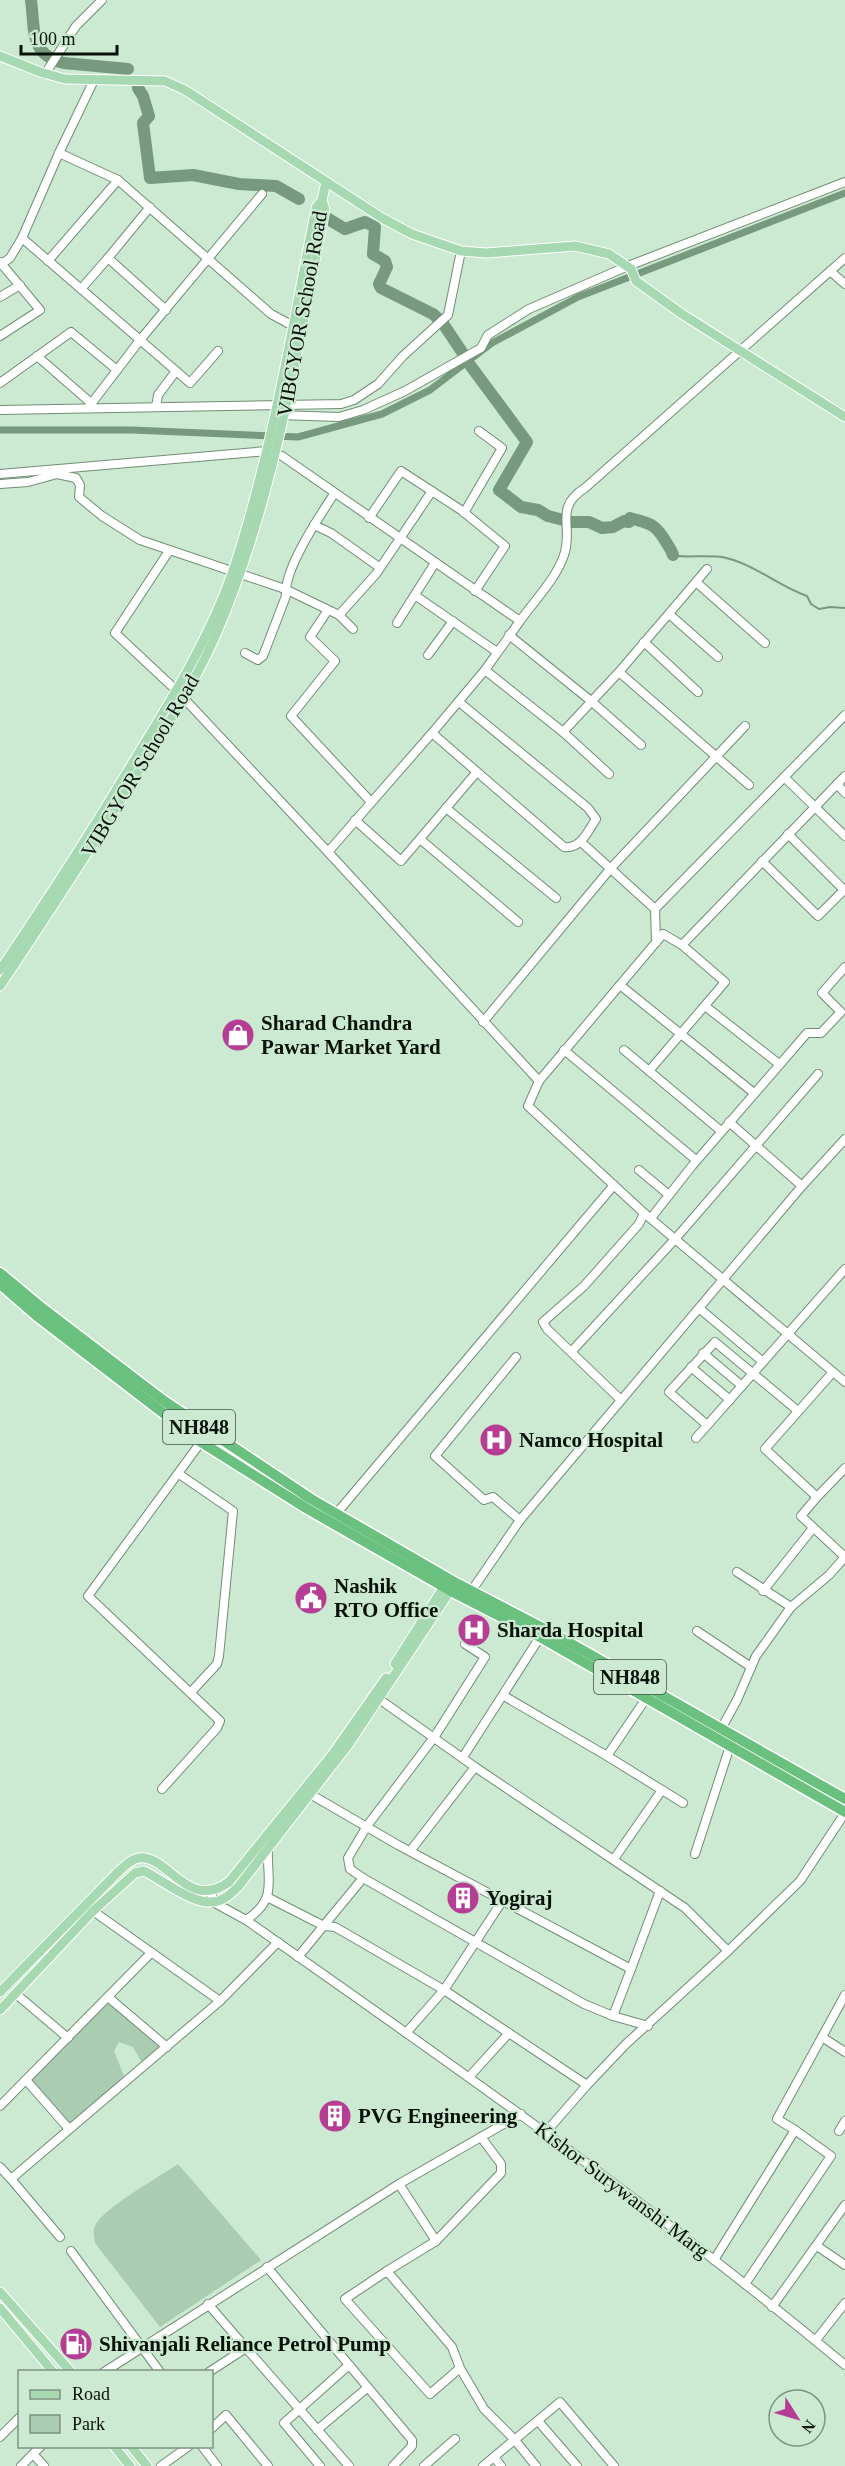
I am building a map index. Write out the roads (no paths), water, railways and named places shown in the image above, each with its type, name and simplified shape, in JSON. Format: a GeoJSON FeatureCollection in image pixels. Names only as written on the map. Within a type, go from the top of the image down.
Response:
{"type":"FeatureCollection","features":[{"type":"Feature","properties":{"kind":"highway","name":"NH848"},"geometry":{"type":"LineString","coordinates":[[0,1273],[172,1407],[254,1463],[450,1585]]}},
{"type":"Feature","properties":{"kind":"highway","name":"NH848"},"geometry":{"type":"LineString","coordinates":[[0,1284],[37,1316],[201,1442],[358,1539],[512,1618],[540,1637],[647,1697],[719,1733]]}},
{"type":"Feature","properties":{"kind":"highway","name":"NH848"},"geometry":{"type":"LineString","coordinates":[[512,1618],[554,1634],[770,1763],[812,1786],[845,1799]]}},
{"type":"Feature","properties":{"kind":"highway","name":"NH848"},"geometry":{"type":"LineString","coordinates":[[812,1786],[845,1812]]}},
{"type":"Feature","properties":{"kind":"main road"},"geometry":{"type":"LineString","coordinates":[[0,56],[45,73],[77,80],[165,81],[185,90],[395,225],[412,234],[461,252],[486,253],[575,246],[602,251],[630,268],[636,281],[682,314],[845,417]]}},
{"type":"Feature","properties":{"kind":"main road","name":"VIBGYOR School Road"},"geometry":{"type":"LineString","coordinates":[[0,986],[181,694],[224,602],[236,572],[272,452],[297,328],[316,208],[322,200],[326,182]]}},
{"type":"Feature","properties":{"kind":"main road","name":"VIBGYOR School Road"},"geometry":{"type":"LineString","coordinates":[[0,970],[40,919]]}},
{"type":"Feature","properties":{"kind":"main road"},"geometry":{"type":"LineString","coordinates":[[0,2010],[93,1911],[135,1872],[144,1870],[195,1900],[215,1903],[224,1899],[237,1887],[348,1745],[450,1585]]}},
{"type":"Feature","properties":{"kind":"main road"},"geometry":{"type":"LineString","coordinates":[[0,1992],[119,1871],[132,1861],[139,1858],[150,1860],[188,1885],[210,1891],[229,1882],[332,1755],[450,1585]]}},
{"type":"Feature","properties":{"kind":"main road"},"geometry":{"type":"LineString","coordinates":[[1,2296],[68,2370]]}},
{"type":"Feature","properties":{"kind":"main road"},"geometry":{"type":"LineString","coordinates":[[0,2308],[51,2370]]}},
{"type":"Feature","properties":{"kind":"main road"},"geometry":{"type":"LineString","coordinates":[[116,2448],[130,2466]]}},
{"type":"Feature","properties":{"kind":"main road"},"geometry":{"type":"LineString","coordinates":[[133,2448],[147,2466]]}},
{"type":"Feature","properties":{"kind":"street"},"geometry":{"type":"LineString","coordinates":[[45,73],[76,26],[102,0]]}},
{"type":"Feature","properties":{"kind":"street"},"geometry":{"type":"LineString","coordinates":[[0,336],[40,310],[1,263],[10,258],[22,238],[58,153],[94,80]]}},
{"type":"Feature","properties":{"kind":"street"},"geometry":{"type":"LineString","coordinates":[[58,153],[118,180],[271,314],[297,328]]}},
{"type":"Feature","properties":{"kind":"street"},"geometry":{"type":"LineString","coordinates":[[48,261],[118,180]]}},
{"type":"Feature","properties":{"kind":"street"},"geometry":{"type":"LineString","coordinates":[[0,410],[89,406],[156,407],[339,417],[363,410],[405,391],[461,360],[481,348],[488,335],[529,309],[845,182]]}},
{"type":"Feature","properties":{"kind":"street"},"geometry":{"type":"LineString","coordinates":[[89,406],[140,340],[262,194]]}},
{"type":"Feature","properties":{"kind":"street"},"geometry":{"type":"LineString","coordinates":[[81,289],[150,207]]}},
{"type":"Feature","properties":{"kind":"street"},"geometry":{"type":"LineString","coordinates":[[22,238],[190,383],[218,351]]}},
{"type":"Feature","properties":{"kind":"street"},"geometry":{"type":"LineString","coordinates":[[279,413],[354,400],[378,384],[403,356],[448,315],[461,252]]}},
{"type":"Feature","properties":{"kind":"street"},"geometry":{"type":"LineString","coordinates":[[108,258],[166,310]]}},
{"type":"Feature","properties":{"kind":"street"},"geometry":{"type":"LineString","coordinates":[[328,852],[459,702],[520,621],[564,556],[567,536],[565,516],[569,502],[845,258]]}},
{"type":"Feature","properties":{"kind":"street"},"geometry":{"type":"LineString","coordinates":[[830,271],[845,284]]}},
{"type":"Feature","properties":{"kind":"street"},"geometry":{"type":"LineString","coordinates":[[0,297],[20,285]]}},
{"type":"Feature","properties":{"kind":"street"},"geometry":{"type":"LineString","coordinates":[[0,383],[71,332],[117,370]]}},
{"type":"Feature","properties":{"kind":"street"},"geometry":{"type":"LineString","coordinates":[[37,356],[89,406]]}},
{"type":"Feature","properties":{"kind":"street"},"geometry":{"type":"LineString","coordinates":[[156,407],[158,395],[176,371]]}},
{"type":"Feature","properties":{"kind":"street"},"geometry":{"type":"LineString","coordinates":[[464,513],[502,448],[479,431]]}},
{"type":"Feature","properties":{"kind":"street"},"geometry":{"type":"LineString","coordinates":[[0,474],[272,452],[520,621]]}},
{"type":"Feature","properties":{"kind":"street"},"geometry":{"type":"LineString","coordinates":[[369,518],[401,471],[464,513],[505,546],[475,591]]}},
{"type":"Feature","properties":{"kind":"street"},"geometry":{"type":"LineString","coordinates":[[0,484],[28,482],[57,474],[76,478],[80,485],[79,497],[102,516],[140,540],[285,589],[339,615],[353,629]]}},
{"type":"Feature","properties":{"kind":"street"},"geometry":{"type":"LineString","coordinates":[[339,615],[400,539],[432,491]]}},
{"type":"Feature","properties":{"kind":"street"},"geometry":{"type":"LineString","coordinates":[[245,653],[258,660],[263,656],[286,596],[285,589],[314,525],[334,494]]}},
{"type":"Feature","properties":{"kind":"street"},"geometry":{"type":"LineString","coordinates":[[314,525],[331,533],[379,567]]}},
{"type":"Feature","properties":{"kind":"street"},"geometry":{"type":"LineString","coordinates":[[169,551],[115,633],[181,694],[539,1081]]}},
{"type":"Feature","properties":{"kind":"street"},"geometry":{"type":"LineString","coordinates":[[397,623],[435,563]]}},
{"type":"Feature","properties":{"kind":"street"},"geometry":{"type":"LineString","coordinates":[[563,732],[619,672],[707,569]]}},
{"type":"Feature","properties":{"kind":"street"},"geometry":{"type":"LineString","coordinates":[[696,582],[765,643]]}},
{"type":"Feature","properties":{"kind":"street"},"geometry":{"type":"LineString","coordinates":[[416,596],[497,652]]}},
{"type":"Feature","properties":{"kind":"street"},"geometry":{"type":"LineString","coordinates":[[328,610],[310,637],[335,661],[291,716],[371,802]]}},
{"type":"Feature","properties":{"kind":"street"},"geometry":{"type":"LineString","coordinates":[[669,614],[718,657]]}},
{"type":"Feature","properties":{"kind":"street"},"geometry":{"type":"LineString","coordinates":[[428,655],[453,621]]}},
{"type":"Feature","properties":{"kind":"street"},"geometry":{"type":"LineString","coordinates":[[509,635],[641,745]]}},
{"type":"Feature","properties":{"kind":"street"},"geometry":{"type":"LineString","coordinates":[[644,642],[698,692]]}},
{"type":"Feature","properties":{"kind":"street"},"geometry":{"type":"LineString","coordinates":[[485,670],[563,732],[609,774]]}},
{"type":"Feature","properties":{"kind":"street"},"geometry":{"type":"LineString","coordinates":[[619,672],[749,785]]}},
{"type":"Feature","properties":{"kind":"street"},"geometry":{"type":"LineString","coordinates":[[432,734],[564,847],[570,848],[581,842],[596,819],[588,808],[459,702]]}},
{"type":"Feature","properties":{"kind":"street"},"geometry":{"type":"LineString","coordinates":[[655,909],[845,715]]}},
{"type":"Feature","properties":{"kind":"street"},"geometry":{"type":"LineString","coordinates":[[483,1022],[610,868],[745,726]]}},
{"type":"Feature","properties":{"kind":"street"},"geometry":{"type":"LineString","coordinates":[[355,820],[401,861],[476,772]]}},
{"type":"Feature","properties":{"kind":"street"},"geometry":{"type":"LineString","coordinates":[[682,945],[845,776]]}},
{"type":"Feature","properties":{"kind":"street"},"geometry":{"type":"LineString","coordinates":[[784,777],[845,836]]}},
{"type":"Feature","properties":{"kind":"street"},"geometry":{"type":"LineString","coordinates":[[837,784],[845,793]]}},
{"type":"Feature","properties":{"kind":"street"},"geometry":{"type":"LineString","coordinates":[[446,808],[556,898]]}},
{"type":"Feature","properties":{"kind":"street"},"geometry":{"type":"LineString","coordinates":[[762,861],[818,916],[844,890],[788,834]]}},
{"type":"Feature","properties":{"kind":"street"},"geometry":{"type":"LineString","coordinates":[[420,839],[518,922]]}},
{"type":"Feature","properties":{"kind":"street"},"geometry":{"type":"LineString","coordinates":[[581,842],[655,909],[656,942]]}},
{"type":"Feature","properties":{"kind":"street"},"geometry":{"type":"LineString","coordinates":[[649,1071],[725,982],[682,945],[663,934],[539,1081],[528,1106],[647,1216],[724,1278],[845,1382]]}},
{"type":"Feature","properties":{"kind":"street"},"geometry":{"type":"LineString","coordinates":[[621,1400],[547,1329],[543,1322],[584,1286],[639,1224],[669,1195],[696,1160],[807,1033],[821,1033],[841,1012],[822,993],[845,967]]}},
{"type":"Feature","properties":{"kind":"street"},"geometry":{"type":"LineString","coordinates":[[620,985],[754,1093]]}},
{"type":"Feature","properties":{"kind":"street"},"geometry":{"type":"LineString","coordinates":[[705,1006],[779,1064]]}},
{"type":"Feature","properties":{"kind":"street"},"geometry":{"type":"LineString","coordinates":[[564,1050],[696,1160]]}},
{"type":"Feature","properties":{"kind":"street"},"geometry":{"type":"LineString","coordinates":[[624,1050],[721,1131]]}},
{"type":"Feature","properties":{"kind":"street"},"geometry":{"type":"LineString","coordinates":[[572,1352],[756,1147],[818,1074]]}},
{"type":"Feature","properties":{"kind":"street"},"geometry":{"type":"LineString","coordinates":[[729,1122],[802,1186]]}},
{"type":"Feature","properties":{"kind":"street"},"geometry":{"type":"LineString","coordinates":[[469,1595],[520,1520],[802,1186],[845,1139]]}},
{"type":"Feature","properties":{"kind":"street"},"geometry":{"type":"LineString","coordinates":[[639,1170],[669,1195]]}},
{"type":"Feature","properties":{"kind":"street"},"geometry":{"type":"LineString","coordinates":[[336,1514],[614,1185]]}},
{"type":"Feature","properties":{"kind":"street"},"geometry":{"type":"LineString","coordinates":[[696,1438],[845,1269]]}},
{"type":"Feature","properties":{"kind":"street"},"geometry":{"type":"LineString","coordinates":[[700,1309],[763,1362]]}},
{"type":"Feature","properties":{"kind":"street"},"geometry":{"type":"LineString","coordinates":[[707,1425],[669,1392],[715,1342],[798,1411]]}},
{"type":"Feature","properties":{"kind":"street"},"geometry":{"type":"LineString","coordinates":[[703,1353],[742,1386]]}},
{"type":"Feature","properties":{"kind":"street"},"geometry":{"type":"LineString","coordinates":[[516,1357],[435,1456],[484,1500],[493,1497],[520,1520]]}},
{"type":"Feature","properties":{"kind":"street"},"geometry":{"type":"LineString","coordinates":[[691,1366],[730,1400]]}},
{"type":"Feature","properties":{"kind":"street"},"geometry":{"type":"LineString","coordinates":[[817,1497],[765,1449],[833,1372]]}},
{"type":"Feature","properties":{"kind":"street"},"geometry":{"type":"LineString","coordinates":[[162,1789],[217,1728],[220,1721],[88,1596],[201,1442]]}},
{"type":"Feature","properties":{"kind":"street"},"geometry":{"type":"LineString","coordinates":[[719,1733],[751,1667],[791,1607],[844,1561],[801,1516],[845,1468]]}},
{"type":"Feature","properties":{"kind":"street"},"geometry":{"type":"LineString","coordinates":[[178,1474],[233,1512],[219,1656],[217,1664],[191,1692]]}},
{"type":"Feature","properties":{"kind":"street"},"geometry":{"type":"LineString","coordinates":[[763,1591],[813,1528]]}},
{"type":"Feature","properties":{"kind":"street"},"geometry":{"type":"LineString","coordinates":[[737,1572],[763,1591],[791,1607]]}},
{"type":"Feature","properties":{"kind":"street"},"geometry":{"type":"LineString","coordinates":[[697,1631],[751,1667]]}},
{"type":"Feature","properties":{"kind":"street"},"geometry":{"type":"LineString","coordinates":[[463,1757],[540,1637]]}},
{"type":"Feature","properties":{"kind":"street"},"geometry":{"type":"LineString","coordinates":[[465,1644],[485,1657],[435,1736],[368,1826],[348,1858],[350,1869],[584,2004],[613,2016],[648,2026]]}},
{"type":"Feature","properties":{"kind":"street"},"geometry":{"type":"LineString","coordinates":[[504,1696],[682,1803]]}},
{"type":"Feature","properties":{"kind":"street"},"geometry":{"type":"LineString","coordinates":[[607,1756],[647,1697]]}},
{"type":"Feature","properties":{"kind":"street"},"geometry":{"type":"LineString","coordinates":[[379,1699],[685,1908],[728,1951]]}},
{"type":"Feature","properties":{"kind":"street"},"geometry":{"type":"LineString","coordinates":[[695,1854],[731,1740]]}},
{"type":"Feature","properties":{"kind":"street"},"geometry":{"type":"LineString","coordinates":[[411,1850],[476,1767]]}},
{"type":"Feature","properties":{"kind":"street"},"geometry":{"type":"LineString","coordinates":[[614,1859],[662,1790]]}},
{"type":"Feature","properties":{"kind":"street"},"geometry":{"type":"LineString","coordinates":[[310,1794],[631,1969]]}},
{"type":"Feature","properties":{"kind":"street"},"geometry":{"type":"LineString","coordinates":[[546,2132],[626,2044],[648,2026],[800,1881],[845,1812]]}},
{"type":"Feature","properties":{"kind":"street"},"geometry":{"type":"LineString","coordinates":[[246,1920],[258,1912],[267,1897],[270,1875],[268,1845]]}},
{"type":"Feature","properties":{"kind":"street"},"geometry":{"type":"LineString","coordinates":[[298,1957],[363,1878]]}},
{"type":"Feature","properties":{"kind":"street"},"geometry":{"type":"LineString","coordinates":[[210,1891],[215,1903]]}},
{"type":"Feature","properties":{"kind":"street"},"geometry":{"type":"LineString","coordinates":[[613,2016],[660,1891]]}},
{"type":"Feature","properties":{"kind":"street"},"geometry":{"type":"LineString","coordinates":[[267,1897],[324,1926],[334,1927],[444,1990],[587,2085]]}},
{"type":"Feature","properties":{"kind":"street"},"geometry":{"type":"LineString","coordinates":[[406,2033],[444,1990],[503,1900]]}},
{"type":"Feature","properties":{"kind":"street","name":"Kishor Surywanshi Marg"},"geometry":{"type":"LineString","coordinates":[[215,1903],[246,1920],[278,1942],[546,2132],[629,2193],[676,2233],[745,2284],[845,2365]]}},
{"type":"Feature","properties":{"kind":"street"},"geometry":{"type":"LineString","coordinates":[[93,1911],[219,2001]]}},
{"type":"Feature","properties":{"kind":"street"},"geometry":{"type":"LineString","coordinates":[[11,2179],[219,2001],[278,1942]]}},
{"type":"Feature","properties":{"kind":"street"},"geometry":{"type":"LineString","coordinates":[[0,2106],[151,1953]]}},
{"type":"Feature","properties":{"kind":"street"},"geometry":{"type":"LineString","coordinates":[[16,1994],[68,2038]]}},
{"type":"Feature","properties":{"kind":"street"},"geometry":{"type":"LineString","coordinates":[[745,2284],[831,2156],[777,2119],[845,1995]]}},
{"type":"Feature","properties":{"kind":"street"},"geometry":{"type":"LineString","coordinates":[[108,1996],[167,2047]]}},
{"type":"Feature","properties":{"kind":"street"},"geometry":{"type":"LineString","coordinates":[[469,2077],[509,2033]]}},
{"type":"Feature","properties":{"kind":"street"},"geometry":{"type":"LineString","coordinates":[[822,2037],[845,2052]]}},
{"type":"Feature","properties":{"kind":"street"},"geometry":{"type":"LineString","coordinates":[[26,2080],[69,2129]]}},
{"type":"Feature","properties":{"kind":"street"},"geometry":{"type":"LineString","coordinates":[[107,2370],[399,2184],[521,2114]]}},
{"type":"Feature","properties":{"kind":"street"},"geometry":{"type":"LineString","coordinates":[[839,2131],[845,2121]]}},
{"type":"Feature","properties":{"kind":"street"},"geometry":{"type":"LineString","coordinates":[[714,2260],[795,2130]]}},
{"type":"Feature","properties":{"kind":"street"},"geometry":{"type":"LineString","coordinates":[[460,2368],[430,2394],[345,2299],[436,2241],[501,2173],[501,2164],[481,2137]]}},
{"type":"Feature","properties":{"kind":"street"},"geometry":{"type":"LineString","coordinates":[[0,2167],[60,2237]]}},
{"type":"Feature","properties":{"kind":"street"},"geometry":{"type":"LineString","coordinates":[[399,2184],[436,2241]]}},
{"type":"Feature","properties":{"kind":"street"},"geometry":{"type":"LineString","coordinates":[[772,2307],[845,2206]]}},
{"type":"Feature","properties":{"kind":"street"},"geometry":{"type":"LineString","coordinates":[[817,2246],[845,2265]]}},
{"type":"Feature","properties":{"kind":"street"},"geometry":{"type":"LineString","coordinates":[[71,2251],[159,2370]]}},
{"type":"Feature","properties":{"kind":"street"},"geometry":{"type":"LineString","coordinates":[[267,2267],[413,2444],[393,2466]]}},
{"type":"Feature","properties":{"kind":"street"},"geometry":{"type":"LineString","coordinates":[[387,2271],[452,2347],[460,2368],[484,2409],[514,2439],[536,2466]]}},
{"type":"Feature","properties":{"kind":"street"},"geometry":{"type":"LineString","coordinates":[[816,2340],[845,2303]]}},
{"type":"Feature","properties":{"kind":"street"},"geometry":{"type":"LineString","coordinates":[[208,2304],[349,2466]]}},
{"type":"Feature","properties":{"kind":"street"},"geometry":{"type":"LineString","coordinates":[[212,2370],[246,2348]]}},
{"type":"Feature","properties":{"kind":"street"},"geometry":{"type":"LineString","coordinates":[[320,2466],[284,2426],[285,2420],[349,2365]]}},
{"type":"Feature","properties":{"kind":"street"},"geometry":{"type":"LineString","coordinates":[[317,2430],[367,2388]]}},
{"type":"Feature","properties":{"kind":"street"},"geometry":{"type":"LineString","coordinates":[[483,2466],[561,2402],[614,2466]]}},
{"type":"Feature","properties":{"kind":"street"},"geometry":{"type":"LineString","coordinates":[[213,2427],[226,2415],[268,2466]]}},
{"type":"Feature","properties":{"kind":"street"},"geometry":{"type":"LineString","coordinates":[[0,2437],[18,2419]]}},
{"type":"Feature","properties":{"kind":"street"},"geometry":{"type":"LineString","coordinates":[[538,2421],[577,2466]]}},
{"type":"Feature","properties":{"kind":"street"},"geometry":{"type":"LineString","coordinates":[[424,2466],[455,2439]]}},
{"type":"Feature","properties":{"kind":"street"},"geometry":{"type":"LineString","coordinates":[[21,2466],[38,2448]]}},
{"type":"Feature","properties":{"kind":"street"},"geometry":{"type":"LineString","coordinates":[[161,2466],[186,2448]]}},
{"type":"Feature","properties":{"kind":"street"},"geometry":{"type":"LineString","coordinates":[[204,2448],[217,2466]]}},
{"type":"Feature","properties":{"kind":"street"},"geometry":{"type":"LineString","coordinates":[[33,2454],[44,2466]]}},
{"type":"Feature","properties":{"kind":"street"},"geometry":{"type":"LineString","coordinates":[[494,2457],[501,2466]]}},
{"type":"Feature","properties":{"kind":"waterway"},"geometry":{"type":"LineString","coordinates":[[31,0],[36,39],[45,54],[64,63],[128,69]]}},
{"type":"Feature","properties":{"kind":"waterway"},"geometry":{"type":"LineString","coordinates":[[138,88],[149,116],[143,123],[150,178],[193,175],[239,184],[276,186],[299,199]]}},
{"type":"Feature","properties":{"kind":"waterway"},"geometry":{"type":"LineString","coordinates":[[0,430],[132,430],[298,437],[382,414],[430,390],[492,343],[578,297],[845,193]]}},
{"type":"Feature","properties":{"kind":"waterway"},"geometry":{"type":"LineString","coordinates":[[325,217],[345,229],[365,222],[375,227],[373,254],[385,261],[387,267],[379,284],[381,288],[433,314],[442,322],[464,355]]}},
{"type":"Feature","properties":{"kind":"waterway"},"geometry":{"type":"LineString","coordinates":[[470,365],[527,442],[499,490],[521,507],[538,510],[548,516],[571,522],[589,522],[602,528],[613,527],[624,521],[629,522],[630,518],[647,523],[659,531],[673,555]]}},
{"type":"Feature","properties":{"kind":"waterway"},"geometry":{"type":"LineString","coordinates":[[673,555],[717,556],[733,560],[807,596],[811,604],[819,609],[845,608]]}},
{"type":"Feature","properties":{"kind":"place","name":"Sharad Chandra Pawar Market Yard"},"geometry":{"type":"Point","coordinates":[238,1035]}},
{"type":"Feature","properties":{"kind":"place","name":"Namco Hospital"},"geometry":{"type":"Point","coordinates":[496,1440]}},
{"type":"Feature","properties":{"kind":"place","name":"Nashik RTO Office"},"geometry":{"type":"Point","coordinates":[311,1598]}},
{"type":"Feature","properties":{"kind":"place","name":"Sharda Hospital"},"geometry":{"type":"Point","coordinates":[474,1630]}},
{"type":"Feature","properties":{"kind":"place","name":"Yogiraj"},"geometry":{"type":"Point","coordinates":[463,1898]}},
{"type":"Feature","properties":{"kind":"place","name":"PVG Engineering"},"geometry":{"type":"Point","coordinates":[335,2116]}},
{"type":"Feature","properties":{"kind":"place","name":"Shivanjali Reliance Petrol Pump"},"geometry":{"type":"Point","coordinates":[76,2344]}}]}
